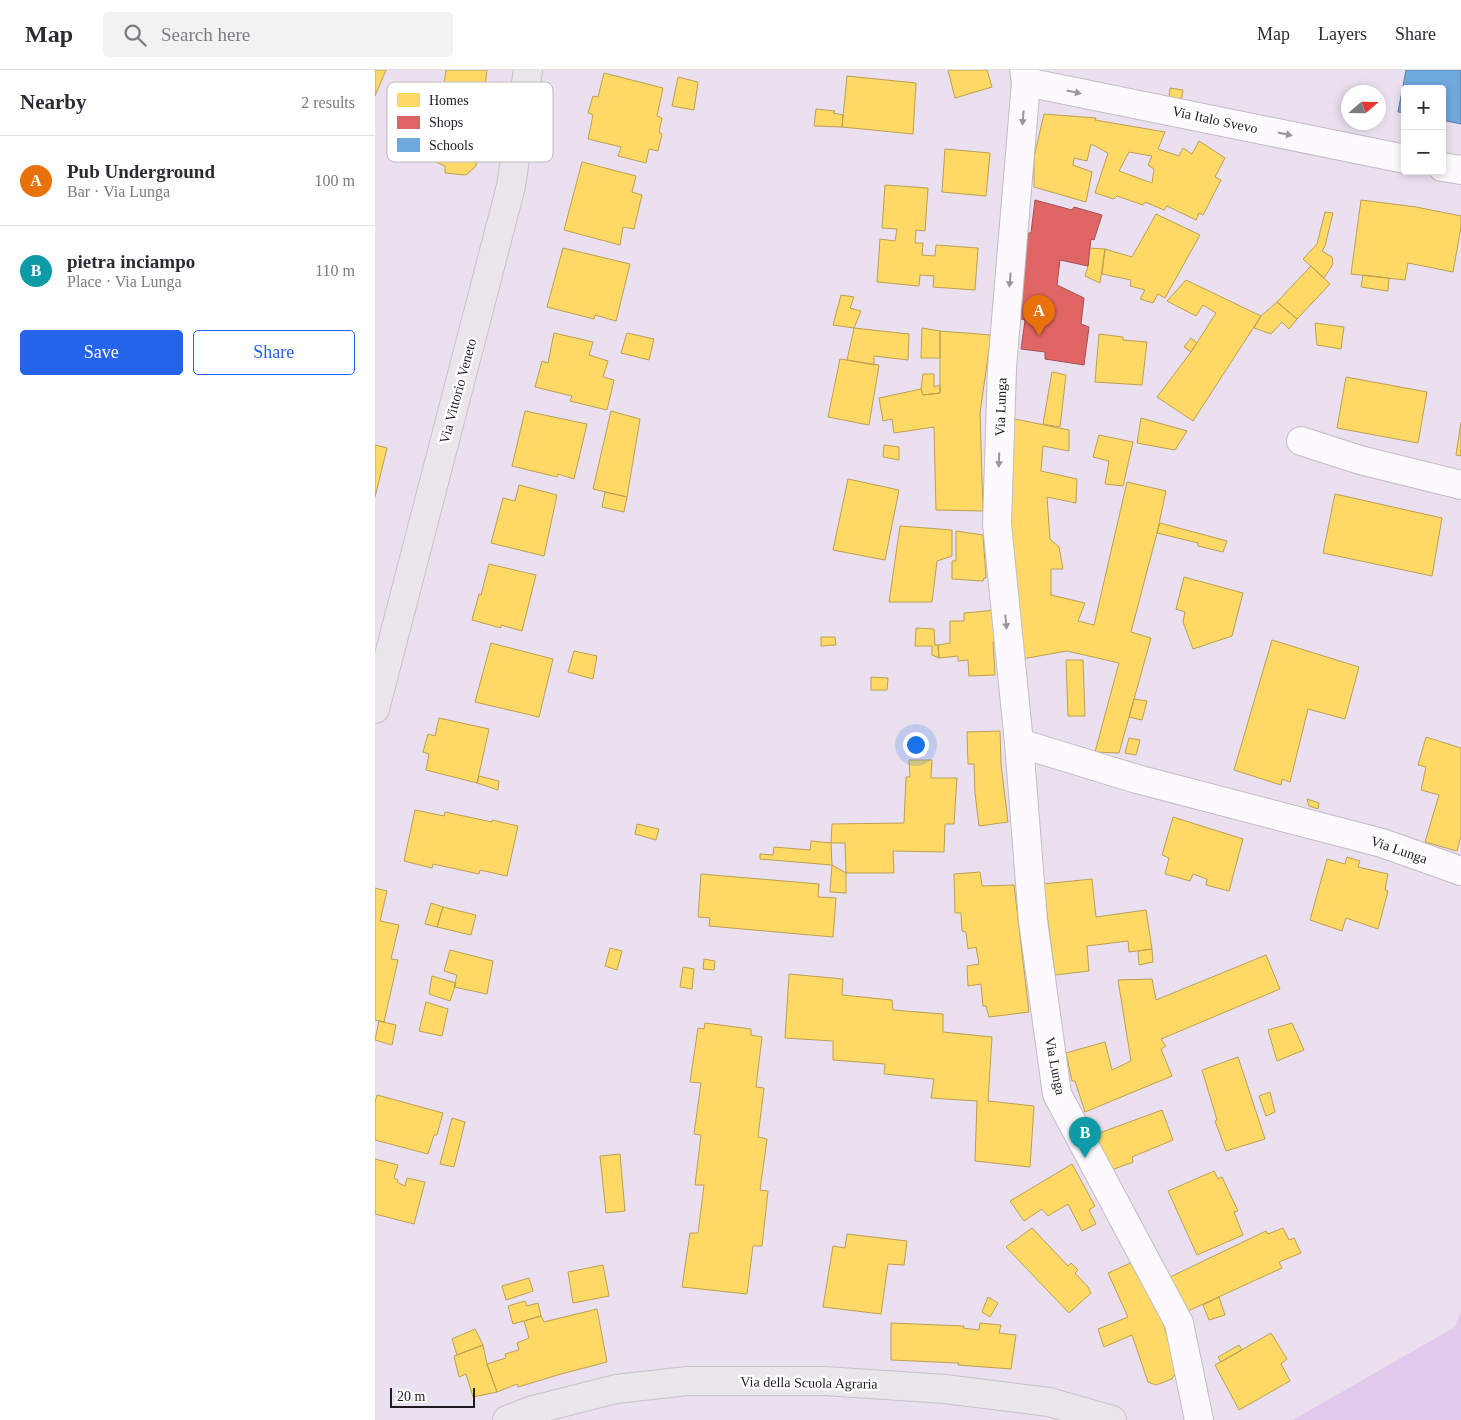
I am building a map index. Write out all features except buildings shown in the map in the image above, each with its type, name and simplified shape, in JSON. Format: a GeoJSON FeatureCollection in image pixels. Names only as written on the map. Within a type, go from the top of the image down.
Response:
{"type":"FeatureCollection","features":[{"type":"Feature","properties":{"kind":"main road","name":"Via Vittorio Veneto"},"geometry":{"type":"LineString","coordinates":[[375,709],[511,186],[515,162]]}},
{"type":"Feature","properties":{"kind":"main road","name":"Via della Scuola Agraria"},"geometry":{"type":"LineString","coordinates":[[507,1420],[533,1410],[616,1389],[687,1382],[825,1380],[945,1389],[1049,1402],[1112,1420]]}},
{"type":"Feature","properties":{"kind":"street","name":"Via Italo Svevo"},"geometry":{"type":"LineString","coordinates":[[1025,76],[1401,158]]}},
{"type":"Feature","properties":{"kind":"street","name":"Via Lunga"},"geometry":{"type":"LineString","coordinates":[[1025,76],[1003,368],[997,524],[1019,743],[1033,921],[1057,1094],[1179,1323],[1199,1420]]}},
{"type":"Feature","properties":{"kind":"street"},"geometry":{"type":"LineString","coordinates":[[1446,168],[1461,170]]}},
{"type":"Feature","properties":{"kind":"street"},"geometry":{"type":"LineString","coordinates":[[1301,441],[1360,460],[1461,484]]}},
{"type":"Feature","properties":{"kind":"street","name":"Via Lunga"},"geometry":{"type":"LineString","coordinates":[[1019,743],[1137,779],[1382,843],[1461,871]]}},
{"type":"Feature","properties":{"kind":"shaded area"},"geometry":{"type":"Polygon","coordinates":[[[1461,1311],[1461,1420],[1293,1420],[1455,1327],[1461,1311]]]}},
{"type":"Feature","properties":{"kind":"place","name":"Pub Underground"},"geometry":{"type":"Point","coordinates":[1039,336]}},
{"type":"Feature","properties":{"kind":"place","name":"pietra inciampo"},"geometry":{"type":"Point","coordinates":[1085,1158]}}]}
